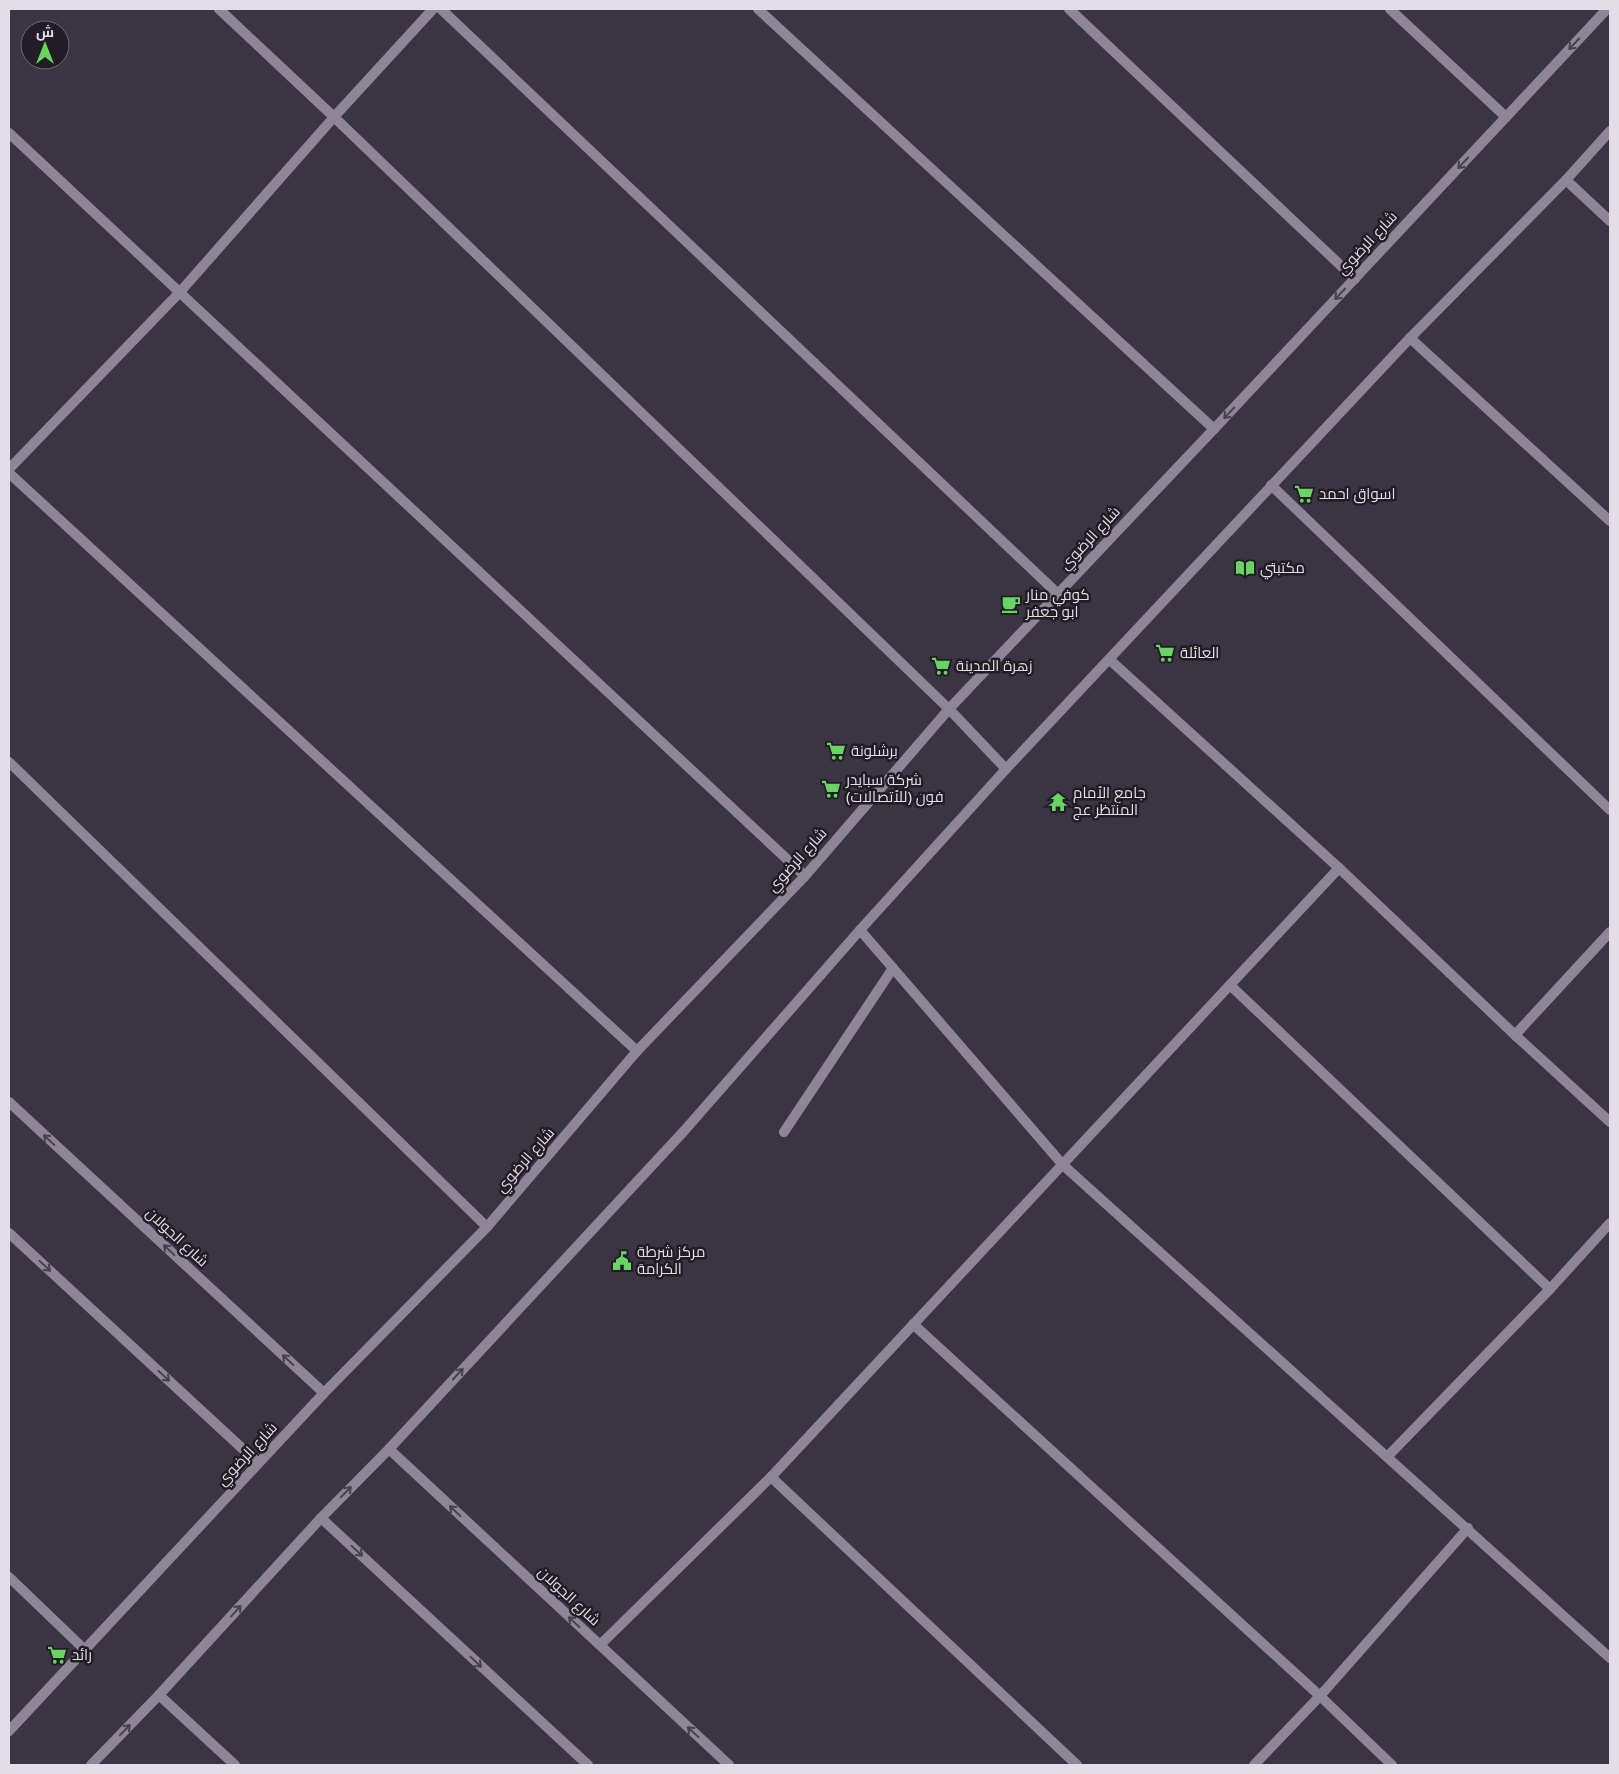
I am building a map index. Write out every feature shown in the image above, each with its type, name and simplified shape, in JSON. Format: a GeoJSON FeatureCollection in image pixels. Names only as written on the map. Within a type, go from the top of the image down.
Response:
{"type":"FeatureCollection","features":[{"type":"Feature","properties":{"kind":"street"},"geometry":{"type":"LineString","coordinates":[[218,9],[334,117],[949,709],[1006,769]]}},
{"type":"Feature","properties":{"kind":"street"},"geometry":{"type":"LineString","coordinates":[[433,9],[334,117],[180,292],[9,471],[637,1052]]}},
{"type":"Feature","properties":{"kind":"street"},"geometry":{"type":"LineString","coordinates":[[441,9],[1058,594]]}},
{"type":"Feature","properties":{"kind":"street"},"geometry":{"type":"LineString","coordinates":[[758,9],[1214,429]]}},
{"type":"Feature","properties":{"kind":"street"},"geometry":{"type":"LineString","coordinates":[[1068,9],[1355,278]]}},
{"type":"Feature","properties":{"kind":"street"},"geometry":{"type":"LineString","coordinates":[[1390,9],[1506,118]]}},
{"type":"Feature","properties":{"kind":"street","name":"شارع الرضوي"},"geometry":{"type":"LineString","coordinates":[[9,1731],[324,1393],[487,1227],[637,1052],[804,876],[949,709],[1607,9]]}},
{"type":"Feature","properties":{"kind":"street"},"geometry":{"type":"LineString","coordinates":[[91,1765],[159,1695],[321,1518],[388,1449],[684,1131],[860,930],[1006,769],[1410,338],[1566,180],[1610,131]]}},
{"type":"Feature","properties":{"kind":"street"},"geometry":{"type":"LineString","coordinates":[[9,133],[804,876]]}},
{"type":"Feature","properties":{"kind":"street"},"geometry":{"type":"LineString","coordinates":[[1566,180],[1610,221]]}},
{"type":"Feature","properties":{"kind":"street"},"geometry":{"type":"LineString","coordinates":[[1410,338],[1610,521]]}},
{"type":"Feature","properties":{"kind":"street"},"geometry":{"type":"LineString","coordinates":[[1271,485],[1610,810]]}},
{"type":"Feature","properties":{"kind":"street"},"geometry":{"type":"LineString","coordinates":[[1110,660],[1339,868],[1610,1122]]}},
{"type":"Feature","properties":{"kind":"street"},"geometry":{"type":"LineString","coordinates":[[9,762],[487,1227]]}},
{"type":"Feature","properties":{"kind":"street"},"geometry":{"type":"LineString","coordinates":[[600,1646],[771,1478],[1339,868]]}},
{"type":"Feature","properties":{"kind":"street"},"geometry":{"type":"LineString","coordinates":[[860,930],[1063,1165],[1610,1658]]}},
{"type":"Feature","properties":{"kind":"street"},"geometry":{"type":"LineString","coordinates":[[1515,1035],[1610,932]]}},
{"type":"Feature","properties":{"kind":"street"},"geometry":{"type":"LineString","coordinates":[[784,1132],[893,968]]}},
{"type":"Feature","properties":{"kind":"street"},"geometry":{"type":"LineString","coordinates":[[1230,985],[1550,1289]]}},
{"type":"Feature","properties":{"kind":"street","name":"شارع الجولان"},"geometry":{"type":"LineString","coordinates":[[9,1102],[324,1393]]}},
{"type":"Feature","properties":{"kind":"street"},"geometry":{"type":"LineString","coordinates":[[1388,1456],[1550,1289],[1610,1223]]}},
{"type":"Feature","properties":{"kind":"street"},"geometry":{"type":"LineString","coordinates":[[9,1232],[258,1463]]}},
{"type":"Feature","properties":{"kind":"street"},"geometry":{"type":"LineString","coordinates":[[914,1324],[1320,1696],[1392,1765]]}},
{"type":"Feature","properties":{"kind":"street","name":"شارع الجولان"},"geometry":{"type":"LineString","coordinates":[[388,1449],[729,1765]]}},
{"type":"Feature","properties":{"kind":"street"},"geometry":{"type":"LineString","coordinates":[[771,1478],[1076,1765]]}},
{"type":"Feature","properties":{"kind":"street"},"geometry":{"type":"LineString","coordinates":[[321,1518],[588,1765]]}},
{"type":"Feature","properties":{"kind":"street"},"geometry":{"type":"LineString","coordinates":[[1254,1765],[1320,1696],[1468,1528]]}},
{"type":"Feature","properties":{"kind":"street"},"geometry":{"type":"LineString","coordinates":[[9,1577],[85,1650]]}},
{"type":"Feature","properties":{"kind":"street"},"geometry":{"type":"LineString","coordinates":[[159,1695],[235,1765]]}},
{"type":"Feature","properties":{"kind":"place","name":"اسواق احمد"},"geometry":{"type":"Point","coordinates":[1304,494]}},
{"type":"Feature","properties":{"kind":"place","name":"مكتبتي"},"geometry":{"type":"Point","coordinates":[1245,568]}},
{"type":"Feature","properties":{"kind":"place","name":"كوفي منار ابو جعفر"},"geometry":{"type":"Point","coordinates":[1011,604]}},
{"type":"Feature","properties":{"kind":"place","name":"العائلة"},"geometry":{"type":"Point","coordinates":[1165,653]}},
{"type":"Feature","properties":{"kind":"place","name":"زهرة المدينة"},"geometry":{"type":"Point","coordinates":[941,666]}},
{"type":"Feature","properties":{"kind":"place","name":"برشلونة"},"geometry":{"type":"Point","coordinates":[836,751]}},
{"type":"Feature","properties":{"kind":"place","name":"شركة سبايدر فون (للأتصالات)"},"geometry":{"type":"Point","coordinates":[831,789]}},
{"type":"Feature","properties":{"kind":"place","name":"جامع الأمام المنتظر عج"},"geometry":{"type":"Point","coordinates":[1058,802]}},
{"type":"Feature","properties":{"kind":"place","name":"مركز شرطة الكرامة"},"geometry":{"type":"Point","coordinates":[622,1261]}},
{"type":"Feature","properties":{"kind":"place","name":"رائد"},"geometry":{"type":"Point","coordinates":[57,1655]}}]}
